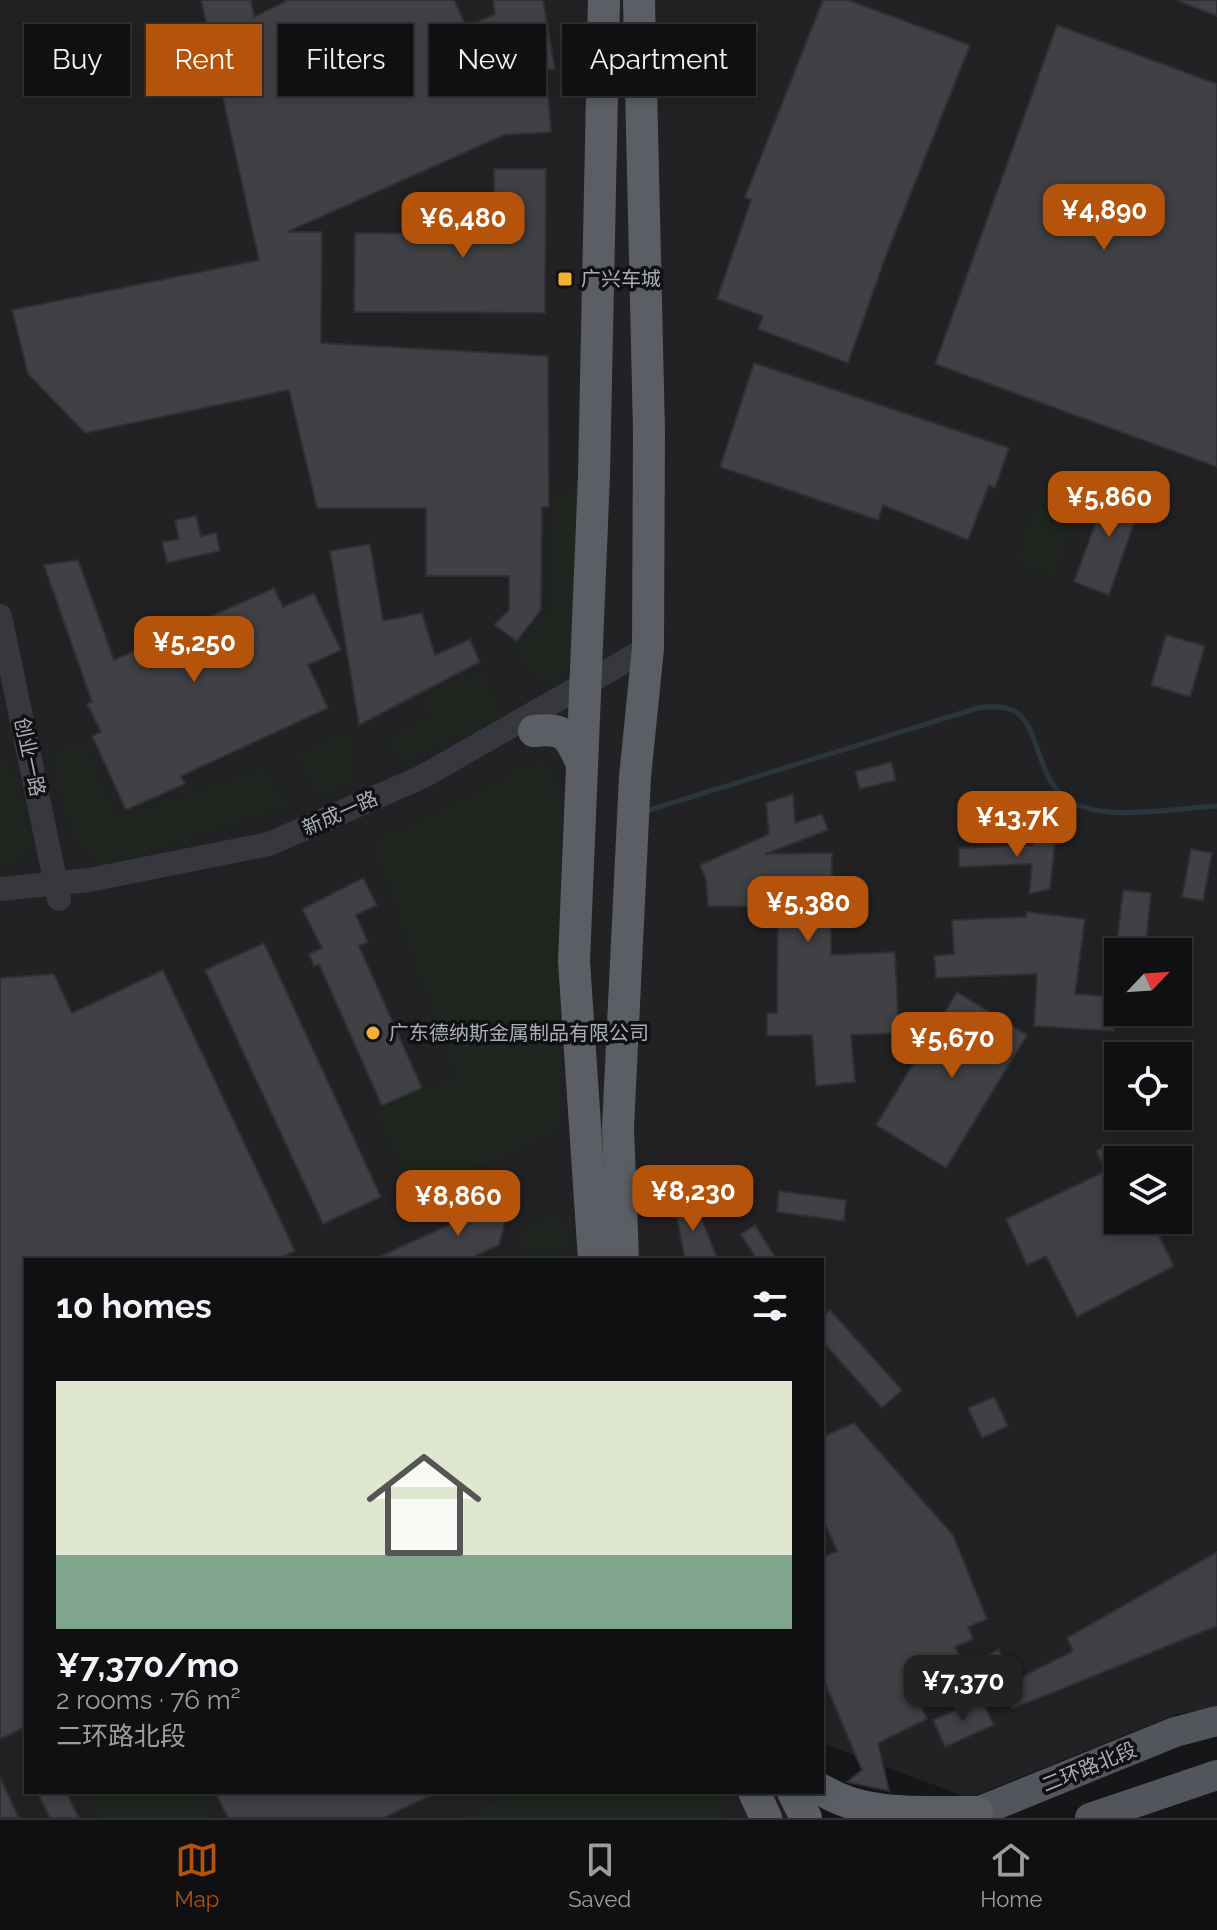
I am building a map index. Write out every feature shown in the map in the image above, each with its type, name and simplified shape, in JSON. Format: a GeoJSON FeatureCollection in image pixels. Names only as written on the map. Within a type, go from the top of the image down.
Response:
{"type":"FeatureCollection","features":[{"type":"Feature","properties":{"kind":"highway"},"geometry":{"type":"LineString","coordinates":[[594,1258],[574,961],[594,475],[604,0]]}},
{"type":"Feature","properties":{"kind":"highway"},"geometry":{"type":"LineString","coordinates":[[623,1258],[618,1128],[635,777],[647,657],[649,432],[639,0]]}},
{"type":"Feature","properties":{"kind":"highway"},"geometry":{"type":"LineString","coordinates":[[534,731],[553,729],[566,735],[582,764]]}},
{"type":"Feature","properties":{"kind":"highway"},"geometry":{"type":"LineString","coordinates":[[824,1791],[857,1810],[889,1815],[970,1815]]}},
{"type":"Feature","properties":{"kind":"highway"},"geometry":{"type":"LineString","coordinates":[[745,1794],[745,1818]]}},
{"type":"Feature","properties":{"kind":"highway"},"geometry":{"type":"LineString","coordinates":[[755,1794],[766,1818]]}},
{"type":"Feature","properties":{"kind":"highway"},"geometry":{"type":"LineString","coordinates":[[794,1794],[806,1818]]}},
{"type":"Feature","properties":{"kind":"main road","name":"二环路北段"},"geometry":{"type":"LineString","coordinates":[[970,1815],[1175,1732],[1217,1721]]}},
{"type":"Feature","properties":{"kind":"main road"},"geometry":{"type":"LineString","coordinates":[[1090,1818],[1217,1775]]}},
{"type":"Feature","properties":{"kind":"street","name":"创业一路"},"geometry":{"type":"LineString","coordinates":[[0,616],[58,891]]}},
{"type":"Feature","properties":{"kind":"street","name":"新成一路"},"geometry":{"type":"LineString","coordinates":[[58,891],[110,876],[269,844],[422,777],[585,693],[647,657]]}},
{"type":"Feature","properties":{"kind":"street","name":"新成一路"},"geometry":{"type":"LineString","coordinates":[[1,894],[58,891],[91,895],[274,858],[429,790],[534,731],[585,693]]}},
{"type":"Feature","properties":{"kind":"street"},"geometry":{"type":"LineString","coordinates":[[1,894],[36,868],[49,844],[63,861],[78,870],[110,876]]}},
{"type":"Feature","properties":{"kind":"shaded area"},"geometry":{"type":"Polygon","coordinates":[[[0,0],[1217,0],[1217,1707],[1177,1714],[969,1798],[824,1744],[824,1258],[24,1258],[24,1794],[786,1794],[796,1818],[0,1818],[0,0]]]}},
{"type":"Feature","properties":{"kind":"shaded area"},"geometry":{"type":"Polygon","coordinates":[[[1045,479],[1083,492],[1054,575],[1016,561],[1045,479]]]}},
{"type":"Feature","properties":{"kind":"shaded area"},"geometry":{"type":"Polygon","coordinates":[[[587,489],[577,669],[542,684],[515,651],[548,615],[555,494],[587,489]]]}},
{"type":"Feature","properties":{"kind":"shaded area"},"geometry":{"type":"Polygon","coordinates":[[[482,671],[502,718],[400,762],[389,737],[432,718],[423,696],[482,671]]]}},
{"type":"Feature","properties":{"kind":"shaded area"},"geometry":{"type":"Polygon","coordinates":[[[350,731],[356,781],[320,796],[296,757],[350,731]]]}},
{"type":"Feature","properties":{"kind":"shaded area"},"geometry":{"type":"Polygon","coordinates":[[[84,740],[114,819],[263,770],[288,804],[107,865],[93,857],[74,833],[63,802],[53,754],[84,740]]]}},
{"type":"Feature","properties":{"kind":"shaded area"},"geometry":{"type":"Polygon","coordinates":[[[8,761],[31,838],[19,863],[0,868],[0,762],[8,761]]]}},
{"type":"Feature","properties":{"kind":"shaded area"},"geometry":{"type":"Polygon","coordinates":[[[548,763],[556,784],[560,1072],[556,1130],[414,1196],[377,1111],[457,1076],[374,843],[529,766],[548,763]]]}},
{"type":"Feature","properties":{"kind":"shaded area"},"geometry":{"type":"Polygon","coordinates":[[[566,1219],[571,1258],[517,1258],[526,1221],[566,1219]]]}},
{"type":"Feature","properties":{"kind":"shaded area"},"geometry":{"type":"Polygon","coordinates":[[[85,1794],[198,1794],[210,1818],[97,1818],[85,1794]]]}},
{"type":"Feature","properties":{"kind":"shaded area"},"geometry":{"type":"Polygon","coordinates":[[[510,1794],[724,1794],[723,1818],[459,1818],[510,1794]]]}},
{"type":"Feature","properties":{"kind":"building"},"geometry":{"type":"Polygon","coordinates":[[[201,0],[251,0],[254,17],[288,0],[454,0],[466,24],[429,24],[429,96],[546,96],[546,70],[551,132],[504,135],[287,232],[322,232],[321,343],[548,356],[549,507],[542,507],[541,610],[517,641],[494,625],[509,610],[509,576],[426,576],[426,508],[317,508],[289,390],[85,433],[28,374],[12,310],[259,260],[222,96],[262,96],[262,24],[206,24],[201,0]]]}},
{"type":"Feature","properties":{"kind":"building"},"geometry":{"type":"Polygon","coordinates":[[[493,0],[543,0],[555,69],[546,70],[546,24],[473,24],[495,14],[493,0]]]}},
{"type":"Feature","properties":{"kind":"building"},"geometry":{"type":"Polygon","coordinates":[[[823,0],[848,0],[970,45],[887,253],[848,363],[758,329],[763,316],[717,299],[751,200],[745,197],[823,0]]]}},
{"type":"Feature","properties":{"kind":"building"},"geometry":{"type":"Polygon","coordinates":[[[1217,0],[1217,16],[1178,1],[1217,0]]]}},
{"type":"Feature","properties":{"kind":"building"},"geometry":{"type":"Polygon","coordinates":[[[1057,25],[1217,84],[1217,467],[935,364],[1057,25]]]}},
{"type":"Feature","properties":{"kind":"building"},"geometry":{"type":"Polygon","coordinates":[[[494,169],[546,169],[545,313],[354,312],[355,233],[494,234],[494,169]]]}},
{"type":"Feature","properties":{"kind":"building"},"geometry":{"type":"Polygon","coordinates":[[[754,363],[1009,448],[995,488],[989,485],[968,540],[883,505],[878,520],[720,467],[754,363]]]}},
{"type":"Feature","properties":{"kind":"building"},"geometry":{"type":"Polygon","coordinates":[[[1110,483],[1144,495],[1109,595],[1074,582],[1110,483]]]}},
{"type":"Feature","properties":{"kind":"building"},"geometry":{"type":"Polygon","coordinates":[[[196,516],[201,536],[216,533],[220,551],[167,563],[162,542],[179,539],[175,520],[196,516]]]}},
{"type":"Feature","properties":{"kind":"building"},"geometry":{"type":"Polygon","coordinates":[[[370,544],[383,621],[422,613],[435,655],[470,639],[480,662],[359,725],[330,551],[370,544]]]}},
{"type":"Feature","properties":{"kind":"building"},"geometry":{"type":"Polygon","coordinates":[[[78,560],[114,660],[274,588],[283,607],[314,593],[341,650],[308,665],[328,708],[181,776],[185,784],[126,810],[92,736],[101,732],[87,704],[92,702],[44,565],[78,560]]]}},
{"type":"Feature","properties":{"kind":"building"},"geometry":{"type":"Polygon","coordinates":[[[1166,635],[1205,646],[1190,697],[1151,685],[1166,635]]]}},
{"type":"Feature","properties":{"kind":"building"},"geometry":{"type":"Polygon","coordinates":[[[891,762],[896,780],[860,789],[855,772],[891,762]]]}},
{"type":"Feature","properties":{"kind":"building"},"geometry":{"type":"Polygon","coordinates":[[[793,794],[795,823],[822,814],[828,830],[765,854],[832,853],[831,955],[895,952],[899,1033],[851,1035],[855,1082],[816,1086],[812,1035],[767,1036],[767,1013],[777,1013],[778,907],[708,906],[706,880],[700,865],[769,834],[766,803],[793,794]]]}},
{"type":"Feature","properties":{"kind":"building"},"geometry":{"type":"Polygon","coordinates":[[[1041,834],[1056,834],[1050,889],[1029,894],[1032,864],[959,867],[959,848],[1032,845],[1041,834]]]}},
{"type":"Feature","properties":{"kind":"building"},"geometry":{"type":"Polygon","coordinates":[[[1191,849],[1212,853],[1203,901],[1182,897],[1191,849]]]}},
{"type":"Feature","properties":{"kind":"building"},"geometry":{"type":"Polygon","coordinates":[[[363,878],[377,905],[356,915],[368,942],[359,946],[422,1088],[382,1106],[319,964],[314,966],[309,954],[322,948],[302,909],[363,878]]]}},
{"type":"Feature","properties":{"kind":"building"},"geometry":{"type":"Polygon","coordinates":[[[1123,890],[1151,893],[1146,938],[1118,938],[1123,890]]]}},
{"type":"Feature","properties":{"kind":"building"},"geometry":{"type":"Polygon","coordinates":[[[1027,912],[1085,919],[1075,994],[1104,996],[1104,1026],[1114,1026],[1114,1031],[1034,1026],[1037,974],[936,978],[934,956],[954,954],[952,920],[1026,917],[1027,912]]]}},
{"type":"Feature","properties":{"kind":"building"},"geometry":{"type":"Polygon","coordinates":[[[264,943],[381,1197],[323,1224],[205,970],[264,943]]]}},
{"type":"Feature","properties":{"kind":"building"},"geometry":{"type":"Polygon","coordinates":[[[163,970],[295,1251],[280,1258],[24,1258],[24,1728],[0,1739],[0,978],[54,974],[72,1013],[163,970]]]}},
{"type":"Feature","properties":{"kind":"building"},"geometry":{"type":"Polygon","coordinates":[[[957,992],[1027,1035],[946,1168],[876,1125],[957,992]]]}},
{"type":"Feature","properties":{"kind":"building"},"geometry":{"type":"Polygon","coordinates":[[[1104,1147],[1104,1167],[1096,1151],[1104,1147]]]}},
{"type":"Feature","properties":{"kind":"building"},"geometry":{"type":"Polygon","coordinates":[[[1104,1172],[1104,1234],[1158,1234],[1174,1266],[1077,1317],[1046,1256],[1027,1265],[1006,1219],[1104,1172]]]}},
{"type":"Feature","properties":{"kind":"building"},"geometry":{"type":"Polygon","coordinates":[[[779,1191],[846,1200],[844,1221],[777,1212],[779,1191]]]}},
{"type":"Feature","properties":{"kind":"building"},"geometry":{"type":"Polygon","coordinates":[[[512,1196],[499,1245],[471,1258],[376,1258],[512,1196]]]}},
{"type":"Feature","properties":{"kind":"building"},"geometry":{"type":"Polygon","coordinates":[[[694,1200],[717,1258],[685,1258],[674,1201],[694,1200]]]}},
{"type":"Feature","properties":{"kind":"building"},"geometry":{"type":"Polygon","coordinates":[[[755,1225],[776,1258],[756,1258],[741,1234],[755,1225]]]}},
{"type":"Feature","properties":{"kind":"building"},"geometry":{"type":"Polygon","coordinates":[[[830,1310],[902,1390],[882,1408],[824,1343],[824,1315],[830,1310]]]}},
{"type":"Feature","properties":{"kind":"building"},"geometry":{"type":"Polygon","coordinates":[[[994,1397],[1008,1426],[982,1438],[968,1408],[994,1397]]]}},
{"type":"Feature","properties":{"kind":"building"},"geometry":{"type":"Polygon","coordinates":[[[854,1423],[953,1535],[987,1619],[968,1627],[973,1639],[955,1647],[962,1661],[911,1684],[927,1719],[878,1743],[889,1791],[847,1782],[862,1770],[824,1681],[824,1557],[837,1551],[824,1522],[824,1436],[854,1423]]]}},
{"type":"Feature","properties":{"kind":"building"},"geometry":{"type":"Polygon","coordinates":[[[1217,1552],[1217,1626],[1012,1709],[987,1655],[999,1649],[1014,1681],[1073,1651],[1067,1638],[1217,1552]]]}},
{"type":"Feature","properties":{"kind":"building"},"geometry":{"type":"Polygon","coordinates":[[[981,1699],[994,1725],[945,1747],[933,1720],[981,1699]]]}},
{"type":"Feature","properties":{"kind":"building"},"geometry":{"type":"Polygon","coordinates":[[[0,1777],[19,1818],[0,1818],[0,1777]]]}},
{"type":"Feature","properties":{"kind":"building"},"geometry":{"type":"Polygon","coordinates":[[[38,1794],[67,1794],[79,1818],[50,1818],[38,1794]]]}},
{"type":"Feature","properties":{"kind":"building"},"geometry":{"type":"Polygon","coordinates":[[[216,1794],[434,1794],[383,1818],[228,1818],[216,1794]]]}},
{"type":"Feature","properties":{"kind":"waterway"},"geometry":{"type":"LineString","coordinates":[[646,811],[981,707],[1006,708],[1018,714],[1027,724],[1051,782],[1075,804],[1126,813],[1217,806]]}},
{"type":"Feature","properties":{"kind":"place","name":"广兴车城"},"geometry":{"type":"Point","coordinates":[565,279]}},
{"type":"Feature","properties":{"kind":"place","name":"广东德纳斯金属制品有限公司"},"geometry":{"type":"Point","coordinates":[373,1033]}}]}
